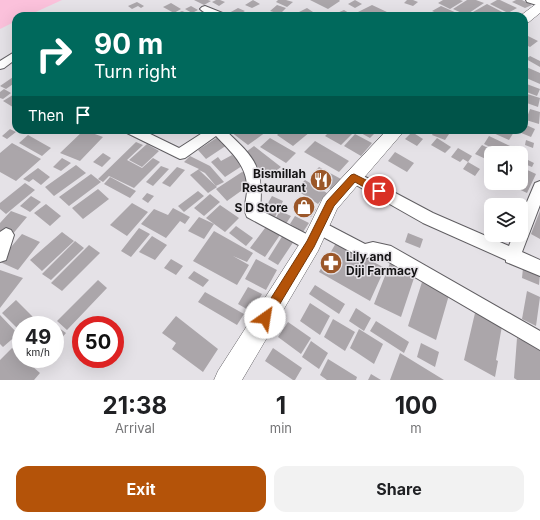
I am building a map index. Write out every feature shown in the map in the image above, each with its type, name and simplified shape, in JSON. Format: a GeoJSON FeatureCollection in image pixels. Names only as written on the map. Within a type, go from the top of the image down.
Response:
{"type":"FeatureCollection","features":[{"type":"Feature","properties":{"kind":"main road"},"geometry":{"type":"LineString","coordinates":[[528,16],[540,7]]}},
{"type":"Feature","properties":{"kind":"main road"},"geometry":{"type":"LineString","coordinates":[[227,380],[315,235],[330,204],[393,134]]}},
{"type":"Feature","properties":{"kind":"street"},"geometry":{"type":"LineString","coordinates":[[530,0],[540,3]]}},
{"type":"Feature","properties":{"kind":"street"},"geometry":{"type":"LineString","coordinates":[[205,9],[212,12]]}},
{"type":"Feature","properties":{"kind":"street"},"geometry":{"type":"LineString","coordinates":[[0,66],[12,57]]}},
{"type":"Feature","properties":{"kind":"street"},"geometry":{"type":"LineString","coordinates":[[138,134],[180,154],[210,134]]}},
{"type":"Feature","properties":{"kind":"street"},"geometry":{"type":"LineString","coordinates":[[220,134],[240,153],[252,174],[254,184],[252,213],[364,252],[373,249],[385,251],[540,341]]}},
{"type":"Feature","properties":{"kind":"street"},"geometry":{"type":"LineString","coordinates":[[354,177],[428,218],[512,257],[540,268]]}},
{"type":"Feature","properties":{"kind":"street"},"geometry":{"type":"LineString","coordinates":[[528,216],[540,186]]}},
{"type":"Feature","properties":{"kind":"street"},"geometry":{"type":"LineString","coordinates":[[0,255],[6,235]]}},
{"type":"Feature","properties":{"kind":"street"},"geometry":{"type":"LineString","coordinates":[[512,257],[518,242]]}},
{"type":"Feature","properties":{"kind":"shaded area"},"geometry":{"type":"Polygon","coordinates":[[[0,0],[62,0],[36,12],[12,12],[12,23],[0,29],[0,0]]]}},
{"type":"Feature","properties":{"kind":"building"},"geometry":{"type":"Polygon","coordinates":[[[194,0],[208,0],[211,1],[204,5],[194,0]]]}},
{"type":"Feature","properties":{"kind":"building"},"geometry":{"type":"Polygon","coordinates":[[[216,0],[225,2],[219,6],[212,2],[216,0]]]}},
{"type":"Feature","properties":{"kind":"building"},"geometry":{"type":"Polygon","coordinates":[[[253,0],[260,4],[252,8],[245,5],[253,0]]]}},
{"type":"Feature","properties":{"kind":"building"},"geometry":{"type":"Polygon","coordinates":[[[278,0],[293,2],[287,7],[276,2],[278,0]]]}},
{"type":"Feature","properties":{"kind":"building"},"geometry":{"type":"Polygon","coordinates":[[[310,0],[339,0],[340,1],[328,9],[310,0]]]}},
{"type":"Feature","properties":{"kind":"building"},"geometry":{"type":"Polygon","coordinates":[[[355,0],[362,4],[355,8],[348,4],[355,0]]]}},
{"type":"Feature","properties":{"kind":"building"},"geometry":{"type":"Polygon","coordinates":[[[407,0],[418,2],[413,6],[404,3],[407,0]]]}},
{"type":"Feature","properties":{"kind":"building"},"geometry":{"type":"Polygon","coordinates":[[[443,0],[463,1],[450,9],[438,3],[443,0]]]}},
{"type":"Feature","properties":{"kind":"building"},"geometry":{"type":"Polygon","coordinates":[[[467,0],[476,0],[484,3],[470,12],[460,12],[453,9],[467,0]]]}},
{"type":"Feature","properties":{"kind":"building"},"geometry":{"type":"Polygon","coordinates":[[[500,0],[517,8],[510,12],[506,12],[490,4],[500,0]]]}},
{"type":"Feature","properties":{"kind":"building"},"geometry":{"type":"Polygon","coordinates":[[[522,0],[532,5],[525,8],[512,2],[522,0]]]}},
{"type":"Feature","properties":{"kind":"building"},"geometry":{"type":"Polygon","coordinates":[[[137,2],[144,6],[141,8],[138,6],[132,9],[128,6],[137,2]]]}},
{"type":"Feature","properties":{"kind":"building"},"geometry":{"type":"Polygon","coordinates":[[[171,3],[181,9],[172,12],[163,7],[171,3]]]}},
{"type":"Feature","properties":{"kind":"building"},"geometry":{"type":"Polygon","coordinates":[[[487,4],[502,12],[473,12],[487,4]]]}},
{"type":"Feature","properties":{"kind":"building"},"geometry":{"type":"Polygon","coordinates":[[[277,5],[286,8],[282,12],[270,11],[277,5]]]}},
{"type":"Feature","properties":{"kind":"building"},"geometry":{"type":"Polygon","coordinates":[[[372,5],[387,12],[358,12],[372,5]]]}},
{"type":"Feature","properties":{"kind":"building"},"geometry":{"type":"Polygon","coordinates":[[[191,6],[198,10],[190,12],[185,9],[191,6]]]}},
{"type":"Feature","properties":{"kind":"building"},"geometry":{"type":"Polygon","coordinates":[[[441,6],[454,12],[434,12],[432,11],[441,6]]]}},
{"type":"Feature","properties":{"kind":"building"},"geometry":{"type":"Polygon","coordinates":[[[238,8],[245,11],[243,12],[231,12],[238,8]]]}},
{"type":"Feature","properties":{"kind":"building"},"geometry":{"type":"Polygon","coordinates":[[[307,8],[313,12],[299,12],[307,8]]]}},
{"type":"Feature","properties":{"kind":"building"},"geometry":{"type":"Polygon","coordinates":[[[528,36],[538,41],[530,47],[528,46],[528,36]]]}},
{"type":"Feature","properties":{"kind":"building"},"geometry":{"type":"Polygon","coordinates":[[[530,56],[540,61],[540,67],[528,60],[530,56]]]}},
{"type":"Feature","properties":{"kind":"building"},"geometry":{"type":"Polygon","coordinates":[[[528,68],[540,73],[540,84],[528,79],[528,68]]]}},
{"type":"Feature","properties":{"kind":"building"},"geometry":{"type":"Polygon","coordinates":[[[12,78],[12,85],[6,89],[0,86],[12,78]]]}},
{"type":"Feature","properties":{"kind":"building"},"geometry":{"type":"Polygon","coordinates":[[[528,84],[540,89],[537,96],[528,93],[528,84]]]}},
{"type":"Feature","properties":{"kind":"building"},"geometry":{"type":"Polygon","coordinates":[[[4,89],[11,93],[3,99],[0,98],[0,92],[4,89]]]}},
{"type":"Feature","properties":{"kind":"building"},"geometry":{"type":"Polygon","coordinates":[[[528,94],[540,98],[538,107],[528,103],[528,94]]]}},
{"type":"Feature","properties":{"kind":"building"},"geometry":{"type":"Polygon","coordinates":[[[12,95],[12,107],[3,101],[12,95]]]}},
{"type":"Feature","properties":{"kind":"building"},"geometry":{"type":"Polygon","coordinates":[[[530,109],[540,112],[539,124],[528,121],[530,109]]]}},
{"type":"Feature","properties":{"kind":"building"},"geometry":{"type":"Polygon","coordinates":[[[528,126],[535,129],[531,137],[524,134],[528,134],[528,126]]]}},
{"type":"Feature","properties":{"kind":"building"},"geometry":{"type":"Polygon","coordinates":[[[10,129],[12,130],[12,134],[13,134],[7,139],[2,136],[10,129]]]}},
{"type":"Feature","properties":{"kind":"building"},"geometry":{"type":"Polygon","coordinates":[[[80,134],[95,134],[103,137],[80,161],[60,153],[80,134]]]}},
{"type":"Feature","properties":{"kind":"building"},"geometry":{"type":"Polygon","coordinates":[[[234,134],[263,134],[248,145],[234,134]]]}},
{"type":"Feature","properties":{"kind":"building"},"geometry":{"type":"Polygon","coordinates":[[[278,134],[308,134],[293,146],[277,135],[278,134]]]}},
{"type":"Feature","properties":{"kind":"building"},"geometry":{"type":"Polygon","coordinates":[[[327,134],[352,134],[341,145],[325,136],[327,134]]]}},
{"type":"Feature","properties":{"kind":"building"},"geometry":{"type":"Polygon","coordinates":[[[355,134],[372,143],[361,156],[344,146],[355,134]]]}},
{"type":"Feature","properties":{"kind":"building"},"geometry":{"type":"Polygon","coordinates":[[[363,134],[374,134],[370,138],[363,134]]]}},
{"type":"Feature","properties":{"kind":"building"},"geometry":{"type":"Polygon","coordinates":[[[410,134],[415,134],[423,139],[417,146],[405,139],[410,134]]]}},
{"type":"Feature","properties":{"kind":"building"},"geometry":{"type":"Polygon","coordinates":[[[433,134],[449,134],[445,140],[433,134]]]}},
{"type":"Feature","properties":{"kind":"building"},"geometry":{"type":"Polygon","coordinates":[[[496,134],[513,134],[509,140],[496,134]]]}},
{"type":"Feature","properties":{"kind":"building"},"geometry":{"type":"Polygon","coordinates":[[[28,135],[51,148],[42,156],[19,143],[28,135]]]}},
{"type":"Feature","properties":{"kind":"building"},"geometry":{"type":"Polygon","coordinates":[[[489,136],[510,146],[488,146],[484,144],[489,136]]]}},
{"type":"Feature","properties":{"kind":"building"},"geometry":{"type":"Polygon","coordinates":[[[218,137],[227,145],[206,159],[198,150],[218,137]]]}},
{"type":"Feature","properties":{"kind":"building"},"geometry":{"type":"Polygon","coordinates":[[[270,138],[296,153],[286,163],[260,147],[270,138]]]}},
{"type":"Feature","properties":{"kind":"building"},"geometry":{"type":"Polygon","coordinates":[[[437,138],[451,147],[445,153],[431,145],[437,138]]]}},
{"type":"Feature","properties":{"kind":"building"},"geometry":{"type":"Polygon","coordinates":[[[526,140],[534,143],[533,148],[525,145],[526,140]]]}},
{"type":"Feature","properties":{"kind":"building"},"geometry":{"type":"Polygon","coordinates":[[[315,141],[349,161],[339,172],[304,152],[315,141]]]}},
{"type":"Feature","properties":{"kind":"building"},"geometry":{"type":"Polygon","coordinates":[[[136,142],[143,145],[127,160],[142,168],[153,158],[160,162],[134,188],[109,176],[103,182],[98,179],[136,142]]]}},
{"type":"Feature","properties":{"kind":"building"},"geometry":{"type":"Polygon","coordinates":[[[12,143],[41,159],[16,181],[0,172],[0,153],[12,143]]]}},
{"type":"Feature","properties":{"kind":"building"},"geometry":{"type":"Polygon","coordinates":[[[147,144],[159,151],[142,167],[129,160],[147,144]]]}},
{"type":"Feature","properties":{"kind":"building"},"geometry":{"type":"Polygon","coordinates":[[[482,145],[484,146],[484,158],[475,154],[482,145]]]}},
{"type":"Feature","properties":{"kind":"building"},"geometry":{"type":"Polygon","coordinates":[[[254,146],[281,167],[269,176],[242,155],[254,146]]]}},
{"type":"Feature","properties":{"kind":"building"},"geometry":{"type":"Polygon","coordinates":[[[458,148],[472,156],[468,162],[463,159],[460,162],[451,157],[458,148]]]}},
{"type":"Feature","properties":{"kind":"building"},"geometry":{"type":"Polygon","coordinates":[[[395,152],[414,163],[407,172],[388,161],[395,152]]]}},
{"type":"Feature","properties":{"kind":"building"},"geometry":{"type":"Polygon","coordinates":[[[103,153],[111,158],[102,167],[93,162],[103,153]]]}},
{"type":"Feature","properties":{"kind":"building"},"geometry":{"type":"Polygon","coordinates":[[[232,155],[242,166],[225,177],[211,162],[218,157],[221,161],[232,155]]]}},
{"type":"Feature","properties":{"kind":"building"},"geometry":{"type":"Polygon","coordinates":[[[190,156],[210,166],[224,182],[216,186],[205,173],[199,170],[217,187],[208,193],[190,175],[199,169],[184,162],[190,156]]]}},
{"type":"Feature","properties":{"kind":"building"},"geometry":{"type":"Polygon","coordinates":[[[62,158],[71,163],[61,171],[53,167],[62,158]]]}},
{"type":"Feature","properties":{"kind":"building"},"geometry":{"type":"Polygon","coordinates":[[[528,160],[534,163],[532,167],[528,165],[528,160]]]}},
{"type":"Feature","properties":{"kind":"building"},"geometry":{"type":"Polygon","coordinates":[[[468,162],[480,169],[475,176],[463,169],[468,162]]]}},
{"type":"Feature","properties":{"kind":"building"},"geometry":{"type":"Polygon","coordinates":[[[76,165],[86,173],[54,196],[45,187],[76,165]]]}},
{"type":"Feature","properties":{"kind":"building"},"geometry":{"type":"Polygon","coordinates":[[[161,166],[169,169],[153,186],[146,182],[161,166]]]}},
{"type":"Feature","properties":{"kind":"building"},"geometry":{"type":"Polygon","coordinates":[[[177,167],[185,170],[170,187],[162,183],[177,167]]]}},
{"type":"Feature","properties":{"kind":"building"},"geometry":{"type":"Polygon","coordinates":[[[319,167],[341,179],[332,190],[310,177],[319,167]]]}},
{"type":"Feature","properties":{"kind":"building"},"geometry":{"type":"Polygon","coordinates":[[[38,168],[50,177],[41,185],[33,179],[29,182],[23,179],[38,168]]]}},
{"type":"Feature","properties":{"kind":"building"},"geometry":{"type":"Polygon","coordinates":[[[528,170],[536,174],[527,193],[521,190],[528,190],[528,170]]]}},
{"type":"Feature","properties":{"kind":"building"},"geometry":{"type":"Polygon","coordinates":[[[242,172],[245,173],[248,186],[227,201],[216,189],[242,172]]]}},
{"type":"Feature","properties":{"kind":"building"},"geometry":{"type":"Polygon","coordinates":[[[91,174],[101,182],[69,206],[59,197],[91,174]]]}},
{"type":"Feature","properties":{"kind":"building"},"geometry":{"type":"Polygon","coordinates":[[[110,177],[136,191],[130,198],[104,184],[110,177]]]}},
{"type":"Feature","properties":{"kind":"building"},"geometry":{"type":"Polygon","coordinates":[[[305,180],[327,193],[318,204],[296,190],[305,180]]]}},
{"type":"Feature","properties":{"kind":"building"},"geometry":{"type":"Polygon","coordinates":[[[25,183],[35,190],[6,214],[0,209],[0,203],[25,183]]]}},
{"type":"Feature","properties":{"kind":"building"},"geometry":{"type":"Polygon","coordinates":[[[98,189],[109,199],[83,219],[72,208],[98,189]]]}},
{"type":"Feature","properties":{"kind":"building"},"geometry":{"type":"Polygon","coordinates":[[[198,191],[204,196],[184,212],[178,206],[198,191]]]}},
{"type":"Feature","properties":{"kind":"building"},"geometry":{"type":"Polygon","coordinates":[[[147,193],[154,196],[148,203],[142,199],[147,193]]]}},
{"type":"Feature","properties":{"kind":"building"},"geometry":{"type":"Polygon","coordinates":[[[210,194],[220,202],[204,216],[194,208],[210,194]]]}},
{"type":"Feature","properties":{"kind":"building"},"geometry":{"type":"Polygon","coordinates":[[[31,196],[41,202],[30,212],[20,206],[31,196]]]}},
{"type":"Feature","properties":{"kind":"building"},"geometry":{"type":"Polygon","coordinates":[[[272,196],[283,201],[274,219],[262,213],[272,196]]]}},
{"type":"Feature","properties":{"kind":"building"},"geometry":{"type":"Polygon","coordinates":[[[132,203],[148,212],[127,236],[110,225],[132,203]]]}},
{"type":"Feature","properties":{"kind":"building"},"geometry":{"type":"Polygon","coordinates":[[[303,203],[316,209],[311,217],[298,211],[303,203]]]}},
{"type":"Feature","properties":{"kind":"building"},"geometry":{"type":"Polygon","coordinates":[[[46,204],[61,216],[50,226],[34,213],[46,204]]]}},
{"type":"Feature","properties":{"kind":"building"},"geometry":{"type":"Polygon","coordinates":[[[220,205],[239,218],[225,232],[206,218],[220,205]]]}},
{"type":"Feature","properties":{"kind":"building"},"geometry":{"type":"Polygon","coordinates":[[[173,208],[190,217],[185,224],[180,221],[166,238],[141,224],[154,209],[168,215],[173,208]]]}},
{"type":"Feature","properties":{"kind":"building"},"geometry":{"type":"Polygon","coordinates":[[[11,211],[27,217],[11,236],[0,231],[0,223],[11,211]]]}},
{"type":"Feature","properties":{"kind":"building"},"geometry":{"type":"Polygon","coordinates":[[[280,211],[291,216],[284,227],[274,221],[280,211]]]}},
{"type":"Feature","properties":{"kind":"building"},"geometry":{"type":"Polygon","coordinates":[[[540,211],[540,239],[531,234],[540,211]]]}},
{"type":"Feature","properties":{"kind":"building"},"geometry":{"type":"Polygon","coordinates":[[[295,216],[309,223],[303,232],[290,224],[295,216]]]}},
{"type":"Feature","properties":{"kind":"building"},"geometry":{"type":"Polygon","coordinates":[[[199,217],[214,224],[204,239],[188,231],[199,217]]]}},
{"type":"Feature","properties":{"kind":"building"},"geometry":{"type":"Polygon","coordinates":[[[268,224],[282,232],[265,257],[250,248],[268,224]]]}},
{"type":"Feature","properties":{"kind":"building"},"geometry":{"type":"Polygon","coordinates":[[[236,226],[253,238],[246,246],[229,233],[236,226]]]}},
{"type":"Feature","properties":{"kind":"building"},"geometry":{"type":"Polygon","coordinates":[[[139,228],[150,234],[131,257],[121,251],[139,228]]]}},
{"type":"Feature","properties":{"kind":"building"},"geometry":{"type":"Polygon","coordinates":[[[214,231],[253,253],[247,262],[233,256],[249,265],[237,285],[193,261],[214,231]]]}},
{"type":"Feature","properties":{"kind":"building"},"geometry":{"type":"Polygon","coordinates":[[[62,232],[74,241],[42,271],[30,260],[62,232]]]}},
{"type":"Feature","properties":{"kind":"building"},"geometry":{"type":"Polygon","coordinates":[[[408,233],[423,239],[420,248],[405,242],[408,233]]]}},
{"type":"Feature","properties":{"kind":"building"},"geometry":{"type":"Polygon","coordinates":[[[22,234],[40,242],[18,270],[0,262],[0,260],[22,234]]]}},
{"type":"Feature","properties":{"kind":"building"},"geometry":{"type":"Polygon","coordinates":[[[283,235],[294,241],[278,265],[268,259],[283,235]]]}},
{"type":"Feature","properties":{"kind":"building"},"geometry":{"type":"Polygon","coordinates":[[[152,236],[167,245],[155,260],[139,252],[152,236]]]}},
{"type":"Feature","properties":{"kind":"building"},"geometry":{"type":"Polygon","coordinates":[[[75,241],[84,248],[51,280],[42,274],[75,241]]]}},
{"type":"Feature","properties":{"kind":"building"},"geometry":{"type":"Polygon","coordinates":[[[336,243],[385,268],[370,301],[319,272],[336,243]]]}},
{"type":"Feature","properties":{"kind":"building"},"geometry":{"type":"Polygon","coordinates":[[[89,245],[100,253],[62,291],[51,283],[89,245]]]}},
{"type":"Feature","properties":{"kind":"building"},"geometry":{"type":"Polygon","coordinates":[[[171,259],[183,266],[176,275],[164,268],[171,259]]]}},
{"type":"Feature","properties":{"kind":"building"},"geometry":{"type":"Polygon","coordinates":[[[256,259],[277,270],[266,290],[245,279],[256,259]]]}},
{"type":"Feature","properties":{"kind":"building"},"geometry":{"type":"Polygon","coordinates":[[[390,263],[415,275],[401,317],[374,304],[390,263]]]}},
{"type":"Feature","properties":{"kind":"building"},"geometry":{"type":"Polygon","coordinates":[[[523,268],[540,274],[539,285],[522,278],[523,268]]]}},
{"type":"Feature","properties":{"kind":"building"},"geometry":{"type":"Polygon","coordinates":[[[0,270],[23,278],[0,308],[0,270]]]}},
{"type":"Feature","properties":{"kind":"building"},"geometry":{"type":"Polygon","coordinates":[[[194,271],[209,280],[203,287],[188,278],[194,271]]]}},
{"type":"Feature","properties":{"kind":"building"},"geometry":{"type":"Polygon","coordinates":[[[98,280],[107,288],[80,316],[72,316],[72,325],[67,330],[64,327],[64,316],[62,316],[98,280]]]}},
{"type":"Feature","properties":{"kind":"building"},"geometry":{"type":"Polygon","coordinates":[[[422,282],[449,295],[436,340],[408,326],[422,282]]]}},
{"type":"Feature","properties":{"kind":"building"},"geometry":{"type":"Polygon","coordinates":[[[315,285],[345,304],[339,314],[309,294],[315,285]]]}},
{"type":"Feature","properties":{"kind":"building"},"geometry":{"type":"Polygon","coordinates":[[[248,287],[262,294],[252,312],[238,304],[248,287]]]}},
{"type":"Feature","properties":{"kind":"building"},"geometry":{"type":"Polygon","coordinates":[[[527,291],[540,297],[536,326],[522,319],[527,291]]]}},
{"type":"Feature","properties":{"kind":"building"},"geometry":{"type":"Polygon","coordinates":[[[205,292],[244,314],[237,325],[198,302],[205,292]]]}},
{"type":"Feature","properties":{"kind":"building"},"geometry":{"type":"Polygon","coordinates":[[[16,300],[32,316],[12,316],[12,323],[2,313],[16,300]]]}},
{"type":"Feature","properties":{"kind":"building"},"geometry":{"type":"Polygon","coordinates":[[[310,303],[330,316],[320,335],[300,321],[310,303]]]}},
{"type":"Feature","properties":{"kind":"building"},"geometry":{"type":"Polygon","coordinates":[[[356,308],[371,318],[364,331],[349,321],[356,308]]]}},
{"type":"Feature","properties":{"kind":"building"},"geometry":{"type":"Polygon","coordinates":[[[475,313],[502,326],[496,360],[498,361],[495,377],[464,360],[475,313]]]}},
{"type":"Feature","properties":{"kind":"building"},"geometry":{"type":"Polygon","coordinates":[[[0,315],[12,328],[12,339],[3,347],[0,344],[0,315]]]}},
{"type":"Feature","properties":{"kind":"building"},"geometry":{"type":"Polygon","coordinates":[[[176,316],[218,349],[203,372],[172,349],[176,343],[162,333],[176,316]]]}},
{"type":"Feature","properties":{"kind":"building"},"geometry":{"type":"Polygon","coordinates":[[[333,319],[355,332],[345,351],[324,337],[333,319]]]}},
{"type":"Feature","properties":{"kind":"building"},"geometry":{"type":"Polygon","coordinates":[[[376,321],[409,342],[404,353],[370,331],[376,321]]]}},
{"type":"Feature","properties":{"kind":"building"},"geometry":{"type":"Polygon","coordinates":[[[288,322],[311,338],[301,354],[278,337],[288,322]]]}},
{"type":"Feature","properties":{"kind":"building"},"geometry":{"type":"Polygon","coordinates":[[[359,329],[383,344],[374,364],[350,348],[359,329]]]}},
{"type":"Feature","properties":{"kind":"building"},"geometry":{"type":"Polygon","coordinates":[[[517,338],[540,348],[540,380],[517,380],[514,378],[517,338]]]}},
{"type":"Feature","properties":{"kind":"building"},"geometry":{"type":"Polygon","coordinates":[[[311,341],[328,353],[319,369],[302,357],[311,341]]]}},
{"type":"Feature","properties":{"kind":"building"},"geometry":{"type":"Polygon","coordinates":[[[421,343],[439,352],[435,367],[417,357],[421,343]]]}},
{"type":"Feature","properties":{"kind":"building"},"geometry":{"type":"Polygon","coordinates":[[[12,348],[12,368],[34,368],[40,373],[34,380],[0,380],[0,360],[12,348]]]}},
{"type":"Feature","properties":{"kind":"building"},"geometry":{"type":"Polygon","coordinates":[[[273,348],[302,368],[295,380],[265,361],[273,348]]]}},
{"type":"Feature","properties":{"kind":"building"},"geometry":{"type":"Polygon","coordinates":[[[400,353],[444,380],[390,380],[400,353]]]}},
{"type":"Feature","properties":{"kind":"building"},"geometry":{"type":"Polygon","coordinates":[[[328,359],[357,377],[356,380],[327,380],[320,375],[328,359]]]}},
{"type":"Feature","properties":{"kind":"building"},"geometry":{"type":"Polygon","coordinates":[[[371,374],[381,380],[368,380],[371,374]]]}},
{"type":"Feature","properties":{"kind":"place","name":"Bismillah Restaurant"},"geometry":{"type":"Point","coordinates":[321,180]}},
{"type":"Feature","properties":{"kind":"place","name":"S D Store"},"geometry":{"type":"Point","coordinates":[304,207]}},
{"type":"Feature","properties":{"kind":"place","name":"Lily and Diji Farmacy"},"geometry":{"type":"Point","coordinates":[331,263]}},
{"type":"Feature","properties":{"kind":"route"},"geometry":{"type":"LineString","coordinates":[[265,318],[311,244],[330,204],[354,177],[379,191]]}}]}
